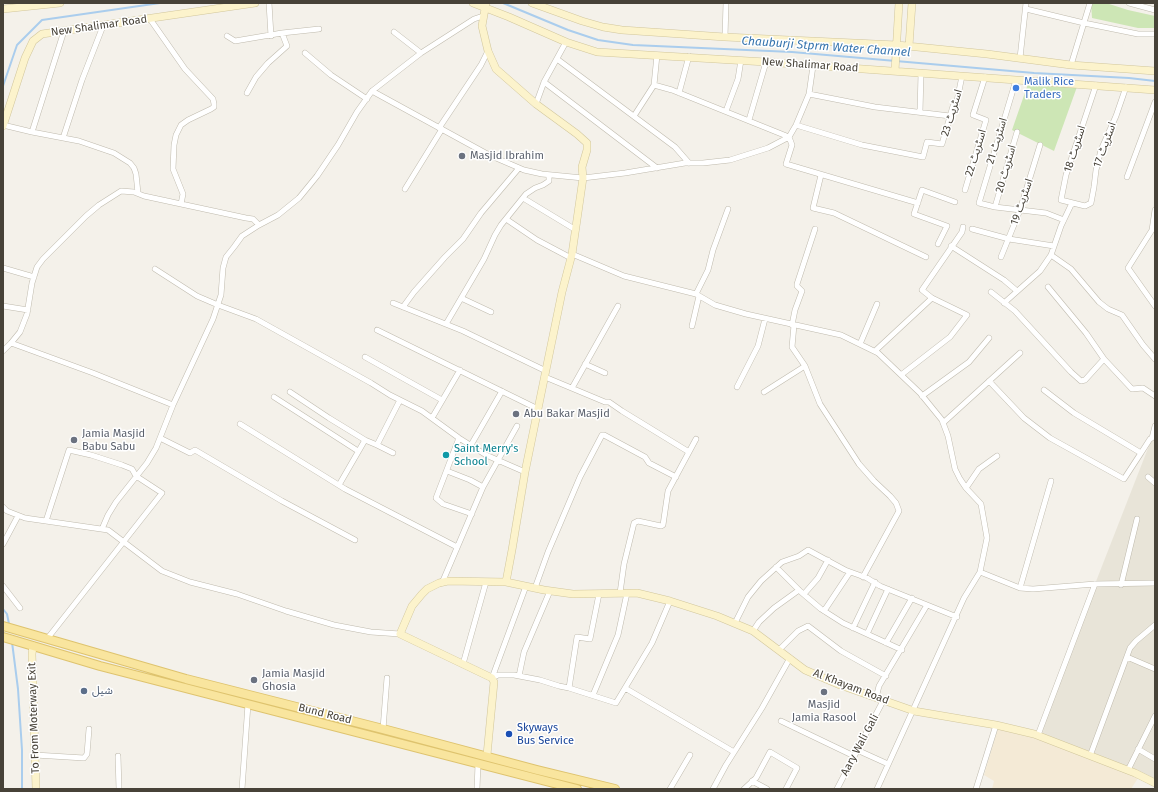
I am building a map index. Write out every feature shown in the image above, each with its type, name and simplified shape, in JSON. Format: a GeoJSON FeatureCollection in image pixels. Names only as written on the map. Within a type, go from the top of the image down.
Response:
{"type":"FeatureCollection","features":[{"type":"Feature","properties":{"kind":"main road","name":"Bund Road"},"geometry":{"type":"LineString","coordinates":[[3,626],[47,640],[186,679],[383,728],[537,770],[615,789]]}},
{"type":"Feature","properties":{"kind":"main road","name":"Bund Road"},"geometry":{"type":"LineString","coordinates":[[3,637],[87,662],[577,789]]}},
{"type":"Feature","properties":{"kind":"main road"},"geometry":{"type":"LineString","coordinates":[[87,662],[90,652]]}},
{"type":"Feature","properties":{"kind":"street"},"geometry":{"type":"LineString","coordinates":[[3,9],[55,3]]}},
{"type":"Feature","properties":{"kind":"street","name":"New Shalimar Road"},"geometry":{"type":"LineString","coordinates":[[3,125],[25,58],[33,41],[42,34],[255,3]]}},
{"type":"Feature","properties":{"kind":"street"},"geometry":{"type":"LineString","coordinates":[[269,3],[271,36]]}},
{"type":"Feature","properties":{"kind":"street","name":"New Shalimar Road"},"geometry":{"type":"LineString","coordinates":[[473,3],[485,5],[566,42],[597,52],[657,56],[689,56],[813,66],[895,68],[922,73],[1155,90]]}},
{"type":"Feature","properties":{"kind":"street"},"geometry":{"type":"LineString","coordinates":[[532,3],[546,6],[582,21],[609,28],[897,48],[909,46],[1071,65],[1155,71]]}},
{"type":"Feature","properties":{"kind":"street"},"geometry":{"type":"LineString","coordinates":[[725,37],[726,3]]}},
{"type":"Feature","properties":{"kind":"street"},"geometry":{"type":"LineString","coordinates":[[895,68],[899,3]]}},
{"type":"Feature","properties":{"kind":"street"},"geometry":{"type":"LineString","coordinates":[[909,46],[912,3]]}},
{"type":"Feature","properties":{"kind":"street"},"geometry":{"type":"LineString","coordinates":[[1020,58],[1026,3]]}},
{"type":"Feature","properties":{"kind":"street"},"geometry":{"type":"LineString","coordinates":[[1071,65],[1090,3]]}},
{"type":"Feature","properties":{"kind":"street"},"geometry":{"type":"LineString","coordinates":[[1129,3],[1155,10]]}},
{"type":"Feature","properties":{"kind":"street"},"geometry":{"type":"LineString","coordinates":[[485,5],[482,26],[488,51],[496,69],[536,104],[587,143],[587,150],[582,166],[583,178],[572,256],[562,292],[525,472],[506,582]]}},
{"type":"Feature","properties":{"kind":"street"},"geometry":{"type":"LineString","coordinates":[[1026,9],[1138,34],[1155,34]]}},
{"type":"Feature","properties":{"kind":"street"},"geometry":{"type":"LineString","coordinates":[[102,529],[116,502],[147,463],[160,438],[173,405],[213,319],[221,295],[221,279],[226,258],[242,236],[258,224],[278,215],[299,198],[317,176],[338,145],[357,112],[372,92],[421,52],[474,19],[483,16]]}},
{"type":"Feature","properties":{"kind":"street"},"geometry":{"type":"LineString","coordinates":[[150,19],[185,69],[213,99],[214,104],[214,107],[211,109],[181,125],[176,135],[174,145],[174,169],[183,194],[181,204]]}},
{"type":"Feature","properties":{"kind":"street"},"geometry":{"type":"LineString","coordinates":[[63,138],[82,80],[103,26]]}},
{"type":"Feature","properties":{"kind":"street"},"geometry":{"type":"LineString","coordinates":[[227,36],[235,41],[282,33],[319,29]]}},
{"type":"Feature","properties":{"kind":"street"},"geometry":{"type":"LineString","coordinates":[[32,132],[64,31]]}},
{"type":"Feature","properties":{"kind":"street"},"geometry":{"type":"LineString","coordinates":[[394,32],[421,52]]}},
{"type":"Feature","properties":{"kind":"street"},"geometry":{"type":"LineString","coordinates":[[246,93],[256,76],[287,46],[282,33]]}},
{"type":"Feature","properties":{"kind":"street"},"geometry":{"type":"LineString","coordinates":[[536,104],[544,82],[566,42]]}},
{"type":"Feature","properties":{"kind":"street"},"geometry":{"type":"LineString","coordinates":[[405,189],[440,128],[481,65],[488,51]]}},
{"type":"Feature","properties":{"kind":"street"},"geometry":{"type":"LineString","coordinates":[[305,53],[331,75],[367,99]]}},
{"type":"Feature","properties":{"kind":"street"},"geometry":{"type":"LineString","coordinates":[[634,116],[654,85],[657,56]]}},
{"type":"Feature","properties":{"kind":"street"},"geometry":{"type":"LineString","coordinates":[[679,93],[689,56]]}},
{"type":"Feature","properties":{"kind":"street"},"geometry":{"type":"LineString","coordinates":[[557,59],[675,147],[689,163]]}},
{"type":"Feature","properties":{"kind":"street"},"geometry":{"type":"LineString","coordinates":[[726,111],[738,79],[741,60]]}},
{"type":"Feature","properties":{"kind":"street"},"geometry":{"type":"LineString","coordinates":[[749,120],[766,62]]}},
{"type":"Feature","properties":{"kind":"street"},"geometry":{"type":"LineString","coordinates":[[372,92],[489,155],[519,168],[542,174],[583,178],[689,163],[730,160],[768,148],[789,137],[796,126],[809,94],[813,66]]}},
{"type":"Feature","properties":{"kind":"street"},"geometry":{"type":"LineString","coordinates":[[920,112],[922,73]]}},
{"type":"Feature","properties":{"kind":"street","name":"اسٹریٹ 23"},"geometry":{"type":"LineString","coordinates":[[796,126],[862,145],[923,157],[926,142],[942,144],[953,106],[956,106],[962,76]]}},
{"type":"Feature","properties":{"kind":"street","name":"اسٹریٹ 22"},"geometry":{"type":"LineString","coordinates":[[965,190],[986,120],[973,115],[985,77]]}},
{"type":"Feature","properties":{"kind":"street","name":"اسٹریٹ 21"},"geometry":{"type":"LineString","coordinates":[[995,207],[979,202],[1016,80]]}},
{"type":"Feature","properties":{"kind":"street"},"geometry":{"type":"LineString","coordinates":[[544,82],[657,168]]}},
{"type":"Feature","properties":{"kind":"street"},"geometry":{"type":"LineString","coordinates":[[654,85],[726,111],[789,137],[792,145],[786,164],[918,203]]}},
{"type":"Feature","properties":{"kind":"street","name":"اسٹریٹ 18"},"geometry":{"type":"LineString","coordinates":[[1073,204],[1061,200],[1066,175],[1096,85]]}},
{"type":"Feature","properties":{"kind":"street","name":"اسٹریٹ 17"},"geometry":{"type":"LineString","coordinates":[[1073,204],[1085,206],[1091,203],[1096,170],[1101,150],[1126,88]]}},
{"type":"Feature","properties":{"kind":"street"},"geometry":{"type":"LineString","coordinates":[[809,94],[875,107],[950,116]]}},
{"type":"Feature","properties":{"kind":"street"},"geometry":{"type":"LineString","coordinates":[[1126,177],[1155,102]]}},
{"type":"Feature","properties":{"kind":"street"},"geometry":{"type":"LineString","coordinates":[[3,125],[79,141],[114,153],[130,163],[136,174],[138,193]]}},
{"type":"Feature","properties":{"kind":"street","name":"اسٹریٹ 20"},"geometry":{"type":"LineString","coordinates":[[995,207],[1017,132]]}},
{"type":"Feature","properties":{"kind":"street","name":"اسٹریٹ 19"},"geometry":{"type":"LineString","coordinates":[[1001,258],[1020,210],[1040,145]]}},
{"type":"Feature","properties":{"kind":"street"},"geometry":{"type":"LineString","coordinates":[[403,307],[414,292],[463,239],[481,213],[519,168]]}},
{"type":"Feature","properties":{"kind":"street"},"geometry":{"type":"LineString","coordinates":[[446,324],[484,260],[495,235],[506,219],[523,198],[535,188],[549,181],[549,175]]}},
{"type":"Feature","properties":{"kind":"street"},"geometry":{"type":"LineString","coordinates":[[821,175],[813,208],[834,213],[926,258]]}},
{"type":"Feature","properties":{"kind":"street"},"geometry":{"type":"LineString","coordinates":[[938,244],[948,226],[914,214],[922,190],[955,202]]}},
{"type":"Feature","properties":{"kind":"street"},"geometry":{"type":"LineString","coordinates":[[3,351],[20,332],[28,310],[37,267],[86,216],[99,205],[121,191],[134,192],[144,196],[253,219],[258,224]]}},
{"type":"Feature","properties":{"kind":"street"},"geometry":{"type":"LineString","coordinates":[[523,198],[576,230]]}},
{"type":"Feature","properties":{"kind":"street"},"geometry":{"type":"LineString","coordinates":[[1004,303],[1040,271],[1051,255],[1064,220],[1071,204],[1073,204]]}},
{"type":"Feature","properties":{"kind":"street"},"geometry":{"type":"LineString","coordinates":[[995,207],[1046,213],[1064,220]]}},
{"type":"Feature","properties":{"kind":"street"},"geometry":{"type":"LineString","coordinates":[[692,326],[698,295],[708,270],[713,250],[728,209]]}},
{"type":"Feature","properties":{"kind":"street"},"geometry":{"type":"LineString","coordinates":[[1155,210],[1152,230],[1128,268],[1155,306]]}},
{"type":"Feature","properties":{"kind":"street"},"geometry":{"type":"LineString","coordinates":[[506,219],[537,240],[572,256],[624,276],[698,295],[715,305],[841,336],[875,351],[922,396],[943,423],[948,436],[955,469],[966,488],[981,504],[987,538],[980,572],[964,598],[957,617],[877,789]]}},
{"type":"Feature","properties":{"kind":"street"},"geometry":{"type":"LineString","coordinates":[[901,375],[950,337],[967,315],[932,298],[922,290],[962,232],[963,227]]}},
{"type":"Feature","properties":{"kind":"street"},"geometry":{"type":"LineString","coordinates":[[815,229],[796,284],[802,291],[795,310],[792,347],[805,366],[820,404],[841,438],[859,464],[896,503],[899,511],[863,577]]}},
{"type":"Feature","properties":{"kind":"street"},"geometry":{"type":"LineString","coordinates":[[972,229],[1009,239],[1054,246]]}},
{"type":"Feature","properties":{"kind":"street"},"geometry":{"type":"LineString","coordinates":[[951,246],[1004,280],[1017,291]]}},
{"type":"Feature","properties":{"kind":"street"},"geometry":{"type":"LineString","coordinates":[[1051,255],[1071,269],[1099,302],[1108,309],[1122,316],[1155,359]]}},
{"type":"Feature","properties":{"kind":"street"},"geometry":{"type":"LineString","coordinates":[[3,268],[34,276]]}},
{"type":"Feature","properties":{"kind":"street"},"geometry":{"type":"LineString","coordinates":[[155,269],[197,296],[256,319],[422,411],[471,445],[498,460],[525,472]]}},
{"type":"Feature","properties":{"kind":"street"},"geometry":{"type":"LineString","coordinates":[[1048,287],[1086,333],[1104,359],[1132,390],[1143,388],[1155,396]]}},
{"type":"Feature","properties":{"kind":"street"},"geometry":{"type":"LineString","coordinates":[[990,292],[1016,311],[1071,372],[1081,381],[1085,380],[1104,359]]}},
{"type":"Feature","properties":{"kind":"street"},"geometry":{"type":"LineString","coordinates":[[461,298],[491,312]]}},
{"type":"Feature","properties":{"kind":"street"},"geometry":{"type":"LineString","coordinates":[[875,351],[932,298]]}},
{"type":"Feature","properties":{"kind":"street"},"geometry":{"type":"LineString","coordinates":[[393,302],[464,331],[572,388],[605,402],[609,402],[689,452]]}},
{"type":"Feature","properties":{"kind":"street"},"geometry":{"type":"LineString","coordinates":[[860,344],[877,304]]}},
{"type":"Feature","properties":{"kind":"street"},"geometry":{"type":"LineString","coordinates":[[3,306],[28,310]]}},
{"type":"Feature","properties":{"kind":"street"},"geometry":{"type":"LineString","coordinates":[[572,388],[618,306]]}},
{"type":"Feature","properties":{"kind":"street"},"geometry":{"type":"LineString","coordinates":[[737,387],[758,346],[765,318]]}},
{"type":"Feature","properties":{"kind":"street"},"geometry":{"type":"LineString","coordinates":[[377,330],[538,409]]}},
{"type":"Feature","properties":{"kind":"street"},"geometry":{"type":"LineString","coordinates":[[922,396],[969,362],[989,338]]}},
{"type":"Feature","properties":{"kind":"street"},"geometry":{"type":"LineString","coordinates":[[3,344],[10,344],[93,373],[173,405]]}},
{"type":"Feature","properties":{"kind":"street"},"geometry":{"type":"LineString","coordinates":[[943,423],[1020,353]]}},
{"type":"Feature","properties":{"kind":"street"},"geometry":{"type":"LineString","coordinates":[[365,357],[442,400]]}},
{"type":"Feature","properties":{"kind":"street"},"geometry":{"type":"LineString","coordinates":[[585,364],[605,373]]}},
{"type":"Feature","properties":{"kind":"street"},"geometry":{"type":"LineString","coordinates":[[764,392],[805,366]]}},
{"type":"Feature","properties":{"kind":"street"},"geometry":{"type":"LineString","coordinates":[[432,418],[460,370]]}},
{"type":"Feature","properties":{"kind":"street"},"geometry":{"type":"LineString","coordinates":[[989,381],[1024,418],[1050,438],[1124,479],[1150,439],[1154,438],[1155,426]]}},
{"type":"Feature","properties":{"kind":"street"},"geometry":{"type":"LineString","coordinates":[[1044,390],[1074,413],[1141,453]]}},
{"type":"Feature","properties":{"kind":"street"},"geometry":{"type":"LineString","coordinates":[[471,445],[502,391]]}},
{"type":"Feature","properties":{"kind":"street"},"geometry":{"type":"LineString","coordinates":[[290,392],[365,440],[393,453]]}},
{"type":"Feature","properties":{"kind":"street"},"geometry":{"type":"LineString","coordinates":[[274,397],[358,451]]}},
{"type":"Feature","properties":{"kind":"street"},"geometry":{"type":"LineString","coordinates":[[377,445],[400,400]]}},
{"type":"Feature","properties":{"kind":"street"},"geometry":{"type":"LineString","coordinates":[[240,424],[338,484],[457,547]]}},
{"type":"Feature","properties":{"kind":"street"},"geometry":{"type":"LineString","coordinates":[[400,634],[412,606],[427,589],[442,583],[483,487],[517,426]]}},
{"type":"Feature","properties":{"kind":"street"},"geometry":{"type":"LineString","coordinates":[[535,588],[548,552],[577,484],[602,435],[645,457],[649,463],[676,477]]}},
{"type":"Feature","properties":{"kind":"street"},"geometry":{"type":"LineString","coordinates":[[160,438],[190,453],[195,450],[282,501],[355,540]]}},
{"type":"Feature","properties":{"kind":"street"},"geometry":{"type":"LineString","coordinates":[[459,438],[436,498],[443,504],[472,514]]}},
{"type":"Feature","properties":{"kind":"street"},"geometry":{"type":"LineString","coordinates":[[594,696],[618,635],[624,593],[622,571],[634,523],[638,521],[660,526],[663,524],[668,491],[696,439]]}},
{"type":"Feature","properties":{"kind":"street"},"geometry":{"type":"LineString","coordinates":[[338,484],[365,440]]}},
{"type":"Feature","properties":{"kind":"street"},"geometry":{"type":"LineString","coordinates":[[46,521],[69,450],[122,464],[132,469],[136,476],[162,493],[47,640]]}},
{"type":"Feature","properties":{"kind":"street"},"geometry":{"type":"LineString","coordinates":[[966,488],[979,469],[997,456]]}},
{"type":"Feature","properties":{"kind":"street"},"geometry":{"type":"LineString","coordinates":[[447,471],[483,487]]}},
{"type":"Feature","properties":{"kind":"street"},"geometry":{"type":"LineString","coordinates":[[1148,477],[1155,482]]}},
{"type":"Feature","properties":{"kind":"street"},"geometry":{"type":"LineString","coordinates":[[1020,588],[1051,481]]}},
{"type":"Feature","properties":{"kind":"street"},"geometry":{"type":"LineString","coordinates":[[3,507],[7,511],[18,516],[108,530],[162,571],[190,582],[237,594],[286,611],[334,625],[371,632],[400,634],[492,678]]}},
{"type":"Feature","properties":{"kind":"street"},"geometry":{"type":"LineString","coordinates":[[3,544],[18,516]]}},
{"type":"Feature","properties":{"kind":"street"},"geometry":{"type":"LineString","coordinates":[[1121,584],[1137,519]]}},
{"type":"Feature","properties":{"kind":"street"},"geometry":{"type":"LineString","coordinates":[[735,623],[748,596],[776,567],[782,562],[799,556],[808,550],[850,572],[957,617]]}},
{"type":"Feature","properties":{"kind":"street"},"geometry":{"type":"LineString","coordinates":[[804,594],[818,578],[828,560]]}},
{"type":"Feature","properties":{"kind":"street"},"geometry":{"type":"LineString","coordinates":[[776,567],[799,590],[824,611],[853,628],[902,650]]}},
{"type":"Feature","properties":{"kind":"street"},"geometry":{"type":"LineString","coordinates":[[824,611],[850,572]]}},
{"type":"Feature","properties":{"kind":"street"},"geometry":{"type":"LineString","coordinates":[[980,572],[1020,588],[1050,588],[1094,584],[1155,583]]}},
{"type":"Feature","properties":{"kind":"street","name":"Al Khayam Road"},"geometry":{"type":"LineString","coordinates":[[442,583],[448,581],[506,582],[573,594],[637,593],[670,601],[718,616],[753,631],[805,670],[840,685],[883,701],[914,710],[996,725],[1038,735],[1128,770],[1155,783]]}},
{"type":"Feature","properties":{"kind":"street"},"geometry":{"type":"LineString","coordinates":[[463,664],[486,582]]}},
{"type":"Feature","properties":{"kind":"street"},"geometry":{"type":"LineString","coordinates":[[853,628],[875,582]]}},
{"type":"Feature","properties":{"kind":"street"},"geometry":{"type":"LineString","coordinates":[[1038,735],[1094,584]]}},
{"type":"Feature","properties":{"kind":"street"},"geometry":{"type":"LineString","coordinates":[[3,586],[20,608]]}},
{"type":"Feature","properties":{"kind":"street"},"geometry":{"type":"LineString","coordinates":[[486,755],[494,682],[492,678],[526,586]]}},
{"type":"Feature","properties":{"kind":"street"},"geometry":{"type":"LineString","coordinates":[[866,634],[888,589]]}},
{"type":"Feature","properties":{"kind":"street"},"geometry":{"type":"LineString","coordinates":[[753,631],[759,622],[774,608],[799,590]]}},
{"type":"Feature","properties":{"kind":"street"},"geometry":{"type":"LineString","coordinates":[[519,676],[524,652],[550,591]]}},
{"type":"Feature","properties":{"kind":"street"},"geometry":{"type":"LineString","coordinates":[[569,688],[577,637],[590,638],[600,594]]}},
{"type":"Feature","properties":{"kind":"street"},"geometry":{"type":"LineString","coordinates":[[886,643],[912,598]]}},
{"type":"Feature","properties":{"kind":"street"},"geometry":{"type":"LineString","coordinates":[[492,678],[498,675],[519,676],[540,680],[616,703],[652,643],[670,601]]}},
{"type":"Feature","properties":{"kind":"street"},"geometry":{"type":"LineString","coordinates":[[876,698],[880,686],[927,605]]}},
{"type":"Feature","properties":{"kind":"street"},"geometry":{"type":"LineString","coordinates":[[779,650],[798,631],[808,626],[841,651],[886,676]]}},
{"type":"Feature","properties":{"kind":"street"},"geometry":{"type":"LineString","coordinates":[[1090,756],[1130,648],[1136,641],[1155,626]]}},
{"type":"Feature","properties":{"kind":"street","name":"To From Moterway Exit"},"geometry":{"type":"LineString","coordinates":[[33,646],[36,789]]}},
{"type":"Feature","properties":{"kind":"street"},"geometry":{"type":"LineString","coordinates":[[1127,657],[1155,669]]}},
{"type":"Feature","properties":{"kind":"street"},"geometry":{"type":"LineString","coordinates":[[713,789],[790,658]]}},
{"type":"Feature","properties":{"kind":"street"},"geometry":{"type":"LineString","coordinates":[[383,728],[387,678]]}},
{"type":"Feature","properties":{"kind":"street"},"geometry":{"type":"LineString","coordinates":[[625,688],[734,752]]}},
{"type":"Feature","properties":{"kind":"street","name":"Aary Wali Gali"},"geometry":{"type":"LineString","coordinates":[[837,789],[883,701]]}},
{"type":"Feature","properties":{"kind":"street"},"geometry":{"type":"LineString","coordinates":[[242,789],[248,704]]}},
{"type":"Feature","properties":{"kind":"street"},"geometry":{"type":"LineString","coordinates":[[1128,770],[1155,716]]}},
{"type":"Feature","properties":{"kind":"street"},"geometry":{"type":"LineString","coordinates":[[781,721],[854,756]]}},
{"type":"Feature","properties":{"kind":"street"},"geometry":{"type":"LineString","coordinates":[[976,789],[996,725]]}},
{"type":"Feature","properties":{"kind":"street"},"geometry":{"type":"LineString","coordinates":[[35,755],[84,758],[87,754],[89,728]]}},
{"type":"Feature","properties":{"kind":"street"},"geometry":{"type":"LineString","coordinates":[[1138,749],[1155,758]]}},
{"type":"Feature","properties":{"kind":"street"},"geometry":{"type":"LineString","coordinates":[[857,750],[888,764]]}},
{"type":"Feature","properties":{"kind":"street"},"geometry":{"type":"LineString","coordinates":[[744,789],[756,778],[770,752],[797,768],[786,789]]}},
{"type":"Feature","properties":{"kind":"street"},"geometry":{"type":"LineString","coordinates":[[670,789],[690,755]]}},
{"type":"Feature","properties":{"kind":"street"},"geometry":{"type":"LineString","coordinates":[[118,756],[118,789]]}},
{"type":"Feature","properties":{"kind":"street"},"geometry":{"type":"LineString","coordinates":[[477,789],[478,764]]}},
{"type":"Feature","properties":{"kind":"street"},"geometry":{"type":"LineString","coordinates":[[752,781],[767,789]]}},
{"type":"Feature","properties":{"kind":"shaded area"},"geometry":{"type":"Polygon","coordinates":[[[1152,438],[1155,440],[1155,783],[1038,735],[1152,438]]]}},
{"type":"Feature","properties":{"kind":"shaded area"},"geometry":{"type":"Polygon","coordinates":[[[998,728],[1038,735],[1140,775],[1131,789],[992,789],[994,781],[984,775],[998,728]]]}},
{"type":"Feature","properties":{"kind":"green space"},"geometry":{"type":"Polygon","coordinates":[[[1091,3],[1106,3],[1155,16],[1155,28],[1138,28],[1092,18],[1091,3]]]}},
{"type":"Feature","properties":{"kind":"green space"},"geometry":{"type":"Polygon","coordinates":[[[1029,81],[1078,84],[1054,151],[1012,130],[1029,81]]]}},
{"type":"Feature","properties":{"kind":"waterway","name":"Chauburji Stprm Water Channel"},"geometry":{"type":"LineString","coordinates":[[3,86],[17,45],[42,20],[160,3]]}},
{"type":"Feature","properties":{"kind":"waterway","name":"Chauburji Stprm Water Channel"},"geometry":{"type":"LineString","coordinates":[[503,3],[568,30],[598,40],[633,45],[792,52],[1034,73],[1129,78],[1155,81]]}},
{"type":"Feature","properties":{"kind":"waterway","name":"Chauburji Stprm Water Channel"},"geometry":{"type":"LineString","coordinates":[[3,609],[7,614],[9,624]]}},
{"type":"Feature","properties":{"kind":"waterway"},"geometry":{"type":"LineString","coordinates":[[12,642],[18,689],[22,750],[22,789]]}},
{"type":"Feature","properties":{"kind":"place","name":"Malik Rice Traders"},"geometry":{"type":"Point","coordinates":[1016,88]}},
{"type":"Feature","properties":{"kind":"place","name":"Masjid Ibrahim"},"geometry":{"type":"Point","coordinates":[462,156]}},
{"type":"Feature","properties":{"kind":"place","name":"Abu Bakar Masjid"},"geometry":{"type":"Point","coordinates":[516,414]}},
{"type":"Feature","properties":{"kind":"place","name":"Jamia Masjid Babu Sabu"},"geometry":{"type":"Point","coordinates":[74,440]}},
{"type":"Feature","properties":{"kind":"place","name":"Saint Merry's School"},"geometry":{"type":"Point","coordinates":[446,455]}},
{"type":"Feature","properties":{"kind":"place","name":"Jamia Masjid Ghosia"},"geometry":{"type":"Point","coordinates":[254,680]}},
{"type":"Feature","properties":{"kind":"place","name":"شیل"},"geometry":{"type":"Point","coordinates":[84,691]}},
{"type":"Feature","properties":{"kind":"place","name":"Masjid Jamia Rasool"},"geometry":{"type":"Point","coordinates":[824,692]}},
{"type":"Feature","properties":{"kind":"place","name":"Skyways Bus Service"},"geometry":{"type":"Point","coordinates":[509,734]}}]}
